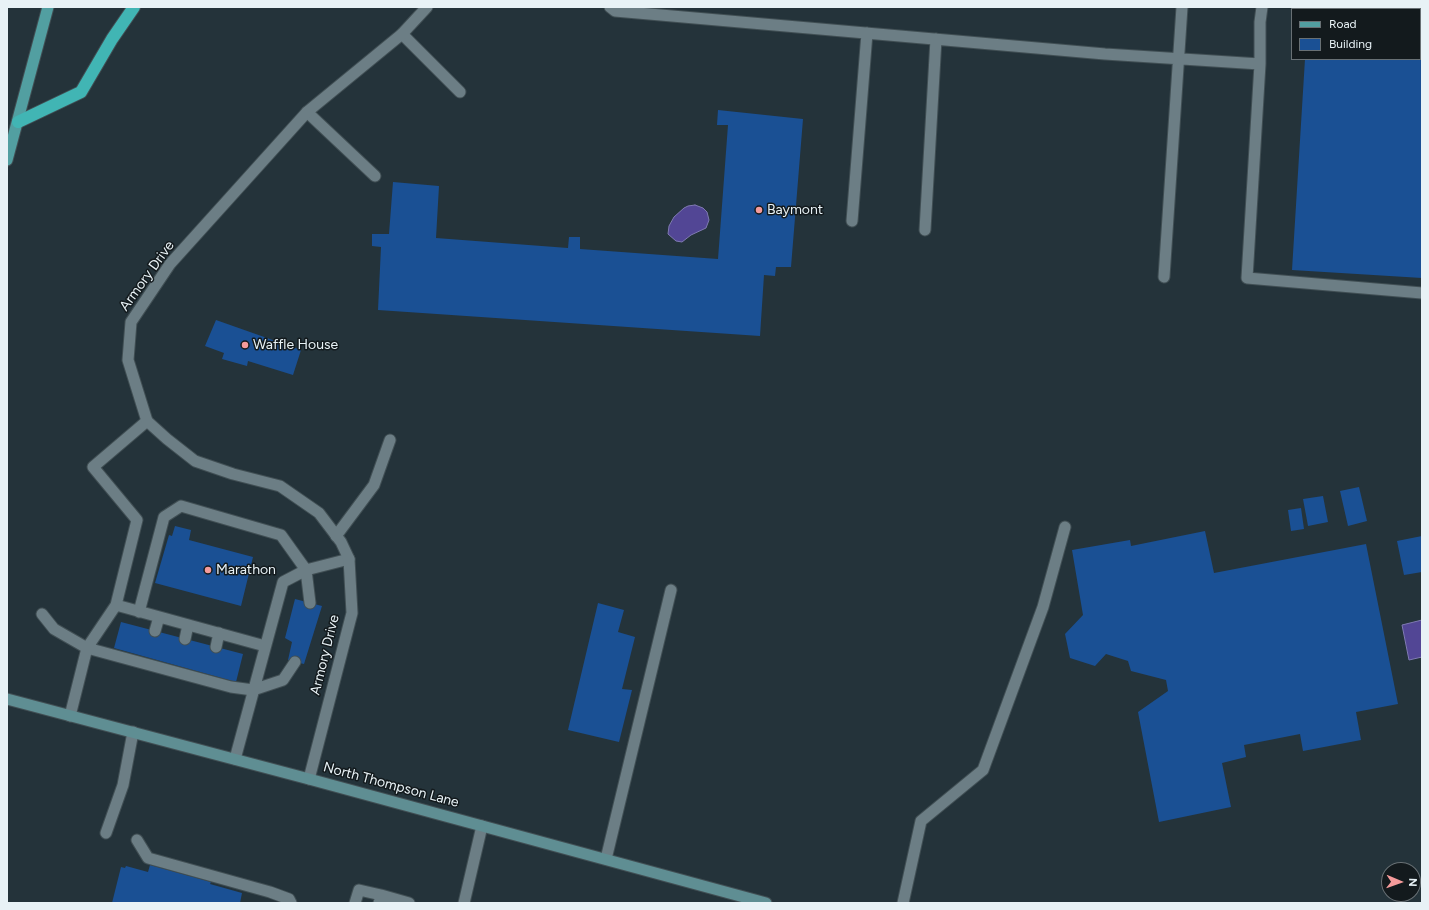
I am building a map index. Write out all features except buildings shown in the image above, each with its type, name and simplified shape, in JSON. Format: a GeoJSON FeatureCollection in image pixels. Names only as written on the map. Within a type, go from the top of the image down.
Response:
{"type":"FeatureCollection","features":[{"type":"Feature","properties":{"kind":"highway"},"geometry":{"type":"LineString","coordinates":[[18,122],[81,92],[112,39],[134,7]]}},
{"type":"Feature","properties":{"kind":"main road"},"geometry":{"type":"LineString","coordinates":[[7,160],[48,7]]}},
{"type":"Feature","properties":{"kind":"main road","name":"North Thompson Lane"},"geometry":{"type":"LineString","coordinates":[[7,699],[235,759],[766,903]]}},
{"type":"Feature","properties":{"kind":"street","name":"Armory Drive"},"geometry":{"type":"LineString","coordinates":[[309,779],[352,613],[349,559],[341,542],[319,513],[280,486],[233,474],[196,461],[167,439],[147,421],[128,360],[131,322],[170,264],[307,112],[402,34],[427,7]]}},
{"type":"Feature","properties":{"kind":"street"},"geometry":{"type":"LineString","coordinates":[[610,7],[615,11],[1105,54],[1260,64]]}},
{"type":"Feature","properties":{"kind":"street"},"geometry":{"type":"LineString","coordinates":[[1164,277],[1182,7]]}},
{"type":"Feature","properties":{"kind":"street"},"geometry":{"type":"LineString","coordinates":[[1262,7],[1247,278],[1422,294]]}},
{"type":"Feature","properties":{"kind":"street"},"geometry":{"type":"LineString","coordinates":[[852,220],[867,33]]}},
{"type":"Feature","properties":{"kind":"street"},"geometry":{"type":"LineString","coordinates":[[402,34],[460,92]]}},
{"type":"Feature","properties":{"kind":"street"},"geometry":{"type":"LineString","coordinates":[[925,230],[936,39]]}},
{"type":"Feature","properties":{"kind":"street"},"geometry":{"type":"LineString","coordinates":[[307,112],[375,176]]}},
{"type":"Feature","properties":{"kind":"street"},"geometry":{"type":"LineString","coordinates":[[70,716],[87,648],[116,605],[137,520],[93,467],[147,421]]}},
{"type":"Feature","properties":{"kind":"street"},"geometry":{"type":"LineString","coordinates":[[336,536],[374,485],[390,440]]}},
{"type":"Feature","properties":{"kind":"street"},"geometry":{"type":"LineString","coordinates":[[139,612],[164,517],[182,506],[281,535],[306,570],[310,603]]}},
{"type":"Feature","properties":{"kind":"street"},"geometry":{"type":"LineString","coordinates":[[903,903],[921,821],[983,770],[1043,607],[1065,527]]}},
{"type":"Feature","properties":{"kind":"street"},"geometry":{"type":"LineString","coordinates":[[235,759],[283,582],[306,570],[349,559]]}},
{"type":"Feature","properties":{"kind":"street"},"geometry":{"type":"LineString","coordinates":[[606,859],[671,590]]}},
{"type":"Feature","properties":{"kind":"street"},"geometry":{"type":"LineString","coordinates":[[116,605],[265,646]]}},
{"type":"Feature","properties":{"kind":"street"},"geometry":{"type":"LineString","coordinates":[[42,614],[54,629],[87,648],[176,669],[208,678],[231,687],[253,690],[283,680],[295,662]]}},
{"type":"Feature","properties":{"kind":"street"},"geometry":{"type":"LineString","coordinates":[[155,631],[159,617]]}},
{"type":"Feature","properties":{"kind":"street"},"geometry":{"type":"LineString","coordinates":[[184,639],[188,625]]}},
{"type":"Feature","properties":{"kind":"street"},"geometry":{"type":"LineString","coordinates":[[216,647],[219,633]]}},
{"type":"Feature","properties":{"kind":"street"},"geometry":{"type":"LineString","coordinates":[[106,833],[123,785],[133,732]]}},
{"type":"Feature","properties":{"kind":"street"},"geometry":{"type":"LineString","coordinates":[[464,903],[482,826]]}},
{"type":"Feature","properties":{"kind":"street"},"geometry":{"type":"LineString","coordinates":[[136,840],[148,858],[272,898],[289,899],[291,903]]}},
{"type":"Feature","properties":{"kind":"street"},"geometry":{"type":"LineString","coordinates":[[355,903],[359,890],[380,899],[409,903]]}},
{"type":"Feature","properties":{"kind":"shaded area"},"geometry":{"type":"Polygon","coordinates":[[[695,205],[703,208],[707,212],[709,220],[706,228],[691,235],[682,242],[676,241],[668,234],[669,226],[674,217],[684,208],[695,205]]]}},
{"type":"Feature","properties":{"kind":"shaded area"},"geometry":{"type":"Polygon","coordinates":[[[1422,620],[1422,657],[1409,660],[1402,625],[1422,620]]]}},
{"type":"Feature","properties":{"kind":"place","name":"Baymont"},"geometry":{"type":"Point","coordinates":[759,210]}},
{"type":"Feature","properties":{"kind":"place","name":"Waffle House"},"geometry":{"type":"Point","coordinates":[245,345]}},
{"type":"Feature","properties":{"kind":"place","name":"Marathon"},"geometry":{"type":"Point","coordinates":[208,570]}}]}
